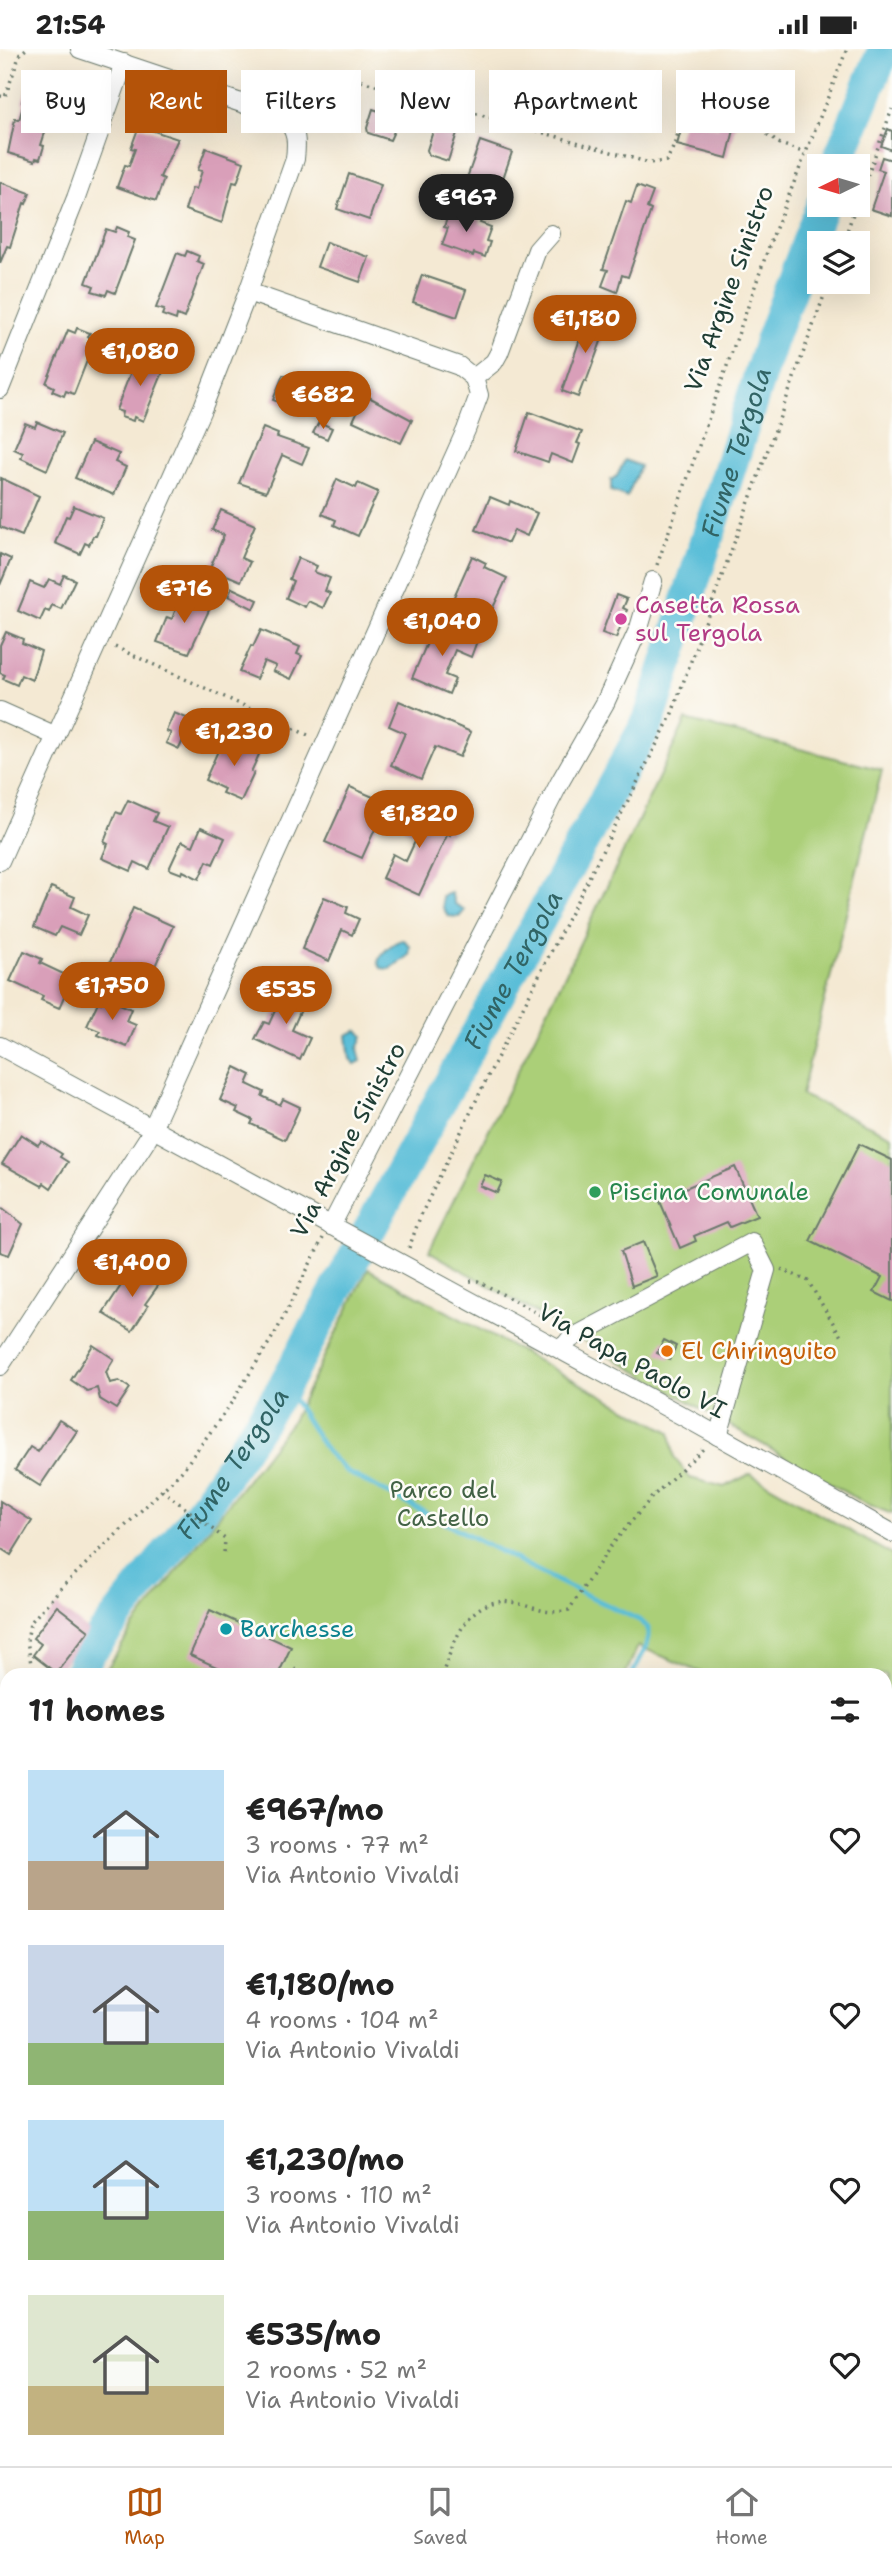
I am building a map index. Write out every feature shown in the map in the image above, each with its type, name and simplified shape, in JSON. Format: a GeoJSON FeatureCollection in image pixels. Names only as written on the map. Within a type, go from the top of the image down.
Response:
{"type":"FeatureCollection","features":[{"type":"Feature","properties":{"kind":"street"},"geometry":{"type":"LineString","coordinates":[[80,49],[241,103]]}},
{"type":"Feature","properties":{"kind":"street"},"geometry":{"type":"LineString","coordinates":[[0,389],[76,198],[124,63]]}},
{"type":"Feature","properties":{"kind":"street"},"geometry":{"type":"LineString","coordinates":[[0,861],[203,407],[248,292],[295,159],[296,133]]}},
{"type":"Feature","properties":{"kind":"street"},"geometry":{"type":"LineString","coordinates":[[474,378],[494,362],[499,353],[537,250],[551,234]]}},
{"type":"Feature","properties":{"kind":"street"},"geometry":{"type":"LineString","coordinates":[[0,1366],[152,1129],[466,430],[479,395],[474,378],[460,366],[248,292]]}},
{"type":"Feature","properties":{"kind":"street","name":"Via Argine Sinistro"},"geometry":{"type":"LineString","coordinates":[[329,1235],[561,782],[605,703],[639,628],[653,581]]}},
{"type":"Feature","properties":{"kind":"street"},"geometry":{"type":"LineString","coordinates":[[0,711],[56,736]]}},
{"type":"Feature","properties":{"kind":"street","name":"Via Papa Paolo VI"},"geometry":{"type":"LineString","coordinates":[[0,1046],[152,1129],[329,1235],[390,1258],[892,1533]]}},
{"type":"Feature","properties":{"kind":"street"},"geometry":{"type":"LineString","coordinates":[[561,1350],[570,1339],[752,1242],[766,1270],[718,1436]]}},
{"type":"Feature","properties":{"kind":"path"},"geometry":{"type":"LineString","coordinates":[[2,97],[20,54],[26,49]]}},
{"type":"Feature","properties":{"kind":"path","name":"Via Argine Sinistro"},"geometry":{"type":"LineString","coordinates":[[662,547],[805,153],[847,49]]}},
{"type":"Feature","properties":{"kind":"path"},"geometry":{"type":"LineString","coordinates":[[361,81],[650,163],[666,161],[674,149],[687,105],[697,95],[719,92],[743,94],[761,103],[767,112],[768,135],[778,143],[805,153]]}},
{"type":"Feature","properties":{"kind":"path"},"geometry":{"type":"LineString","coordinates":[[870,168],[892,109]]}},
{"type":"Feature","properties":{"kind":"path"},"geometry":{"type":"LineString","coordinates":[[410,1246],[420,1217],[488,1076],[671,716],[825,294]]}},
{"type":"Feature","properties":{"kind":"path"},"geometry":{"type":"LineString","coordinates":[[115,647],[317,739]]}},
{"type":"Feature","properties":{"kind":"path","name":"Via Argine Sinistro"},"geometry":{"type":"LineString","coordinates":[[32,1668],[27,1641],[30,1623],[62,1587],[181,1472],[228,1408],[277,1330],[329,1235]]}},
{"type":"Feature","properties":{"kind":"path"},"geometry":{"type":"LineString","coordinates":[[760,1259],[808,1281],[842,1338]]}},
{"type":"Feature","properties":{"kind":"path"},"geometry":{"type":"LineString","coordinates":[[445,1668],[460,1628],[470,1616],[482,1608],[498,1602],[511,1602],[550,1613],[569,1610],[610,1547],[652,1497],[718,1436]]}},
{"type":"Feature","properties":{"kind":"path"},"geometry":{"type":"LineString","coordinates":[[162,1490],[225,1539],[224,1554]]}},
{"type":"Feature","properties":{"kind":"green space"},"geometry":{"type":"Polygon","coordinates":[[[686,720],[882,770],[801,1095],[892,1136],[892,1514],[862,1502],[429,1251],[686,720]]]}},
{"type":"Feature","properties":{"kind":"green space","name":"Parco del Castello"},"geometry":{"type":"Polygon","coordinates":[[[368,1269],[670,1432],[674,1457],[690,1478],[724,1487],[750,1474],[892,1555],[892,1668],[690,1668],[638,1646],[628,1668],[107,1668],[130,1632],[292,1421],[368,1269]]]}},
{"type":"Feature","properties":{"kind":"water"},"geometry":{"type":"Polygon","coordinates":[[[625,460],[640,466],[627,497],[611,491],[611,480],[617,476],[625,460]]]}},
{"type":"Feature","properties":{"kind":"water"},"geometry":{"type":"Polygon","coordinates":[[[451,893],[455,904],[465,910],[459,917],[448,916],[443,908],[442,896],[451,893]]]}},
{"type":"Feature","properties":{"kind":"water"},"geometry":{"type":"Polygon","coordinates":[[[404,940],[410,946],[409,955],[390,969],[381,968],[378,962],[382,955],[404,940]]]}},
{"type":"Feature","properties":{"kind":"water"},"geometry":{"type":"Polygon","coordinates":[[[358,1030],[363,1036],[358,1049],[361,1061],[355,1064],[350,1059],[347,1035],[358,1030]]]}},
{"type":"Feature","properties":{"kind":"building"},"geometry":{"type":"Polygon","coordinates":[[[373,109],[375,133],[393,133],[390,140],[368,133],[373,109]]]}},
{"type":"Feature","properties":{"kind":"building"},"geometry":{"type":"Polygon","coordinates":[[[21,113],[21,133],[45,133],[40,159],[36,158],[35,161],[8,153],[15,119],[19,120],[21,113]]]}},
{"type":"Feature","properties":{"kind":"building"},"geometry":{"type":"Polygon","coordinates":[[[888,129],[892,131],[892,150],[881,146],[888,129]]]}},
{"type":"Feature","properties":{"kind":"building"},"geometry":{"type":"Polygon","coordinates":[[[136,133],[160,133],[178,139],[160,177],[164,179],[156,201],[117,187],[125,165],[129,166],[135,149],[131,148],[136,133]]]}},
{"type":"Feature","properties":{"kind":"building"},"geometry":{"type":"Polygon","coordinates":[[[432,133],[457,133],[448,161],[429,155],[427,150],[432,133]]]}},
{"type":"Feature","properties":{"kind":"building"},"geometry":{"type":"Polygon","coordinates":[[[680,133],[733,133],[727,158],[677,145],[680,133]]]}},
{"type":"Feature","properties":{"kind":"building"},"geometry":{"type":"Polygon","coordinates":[[[480,141],[512,152],[499,190],[467,178],[480,141]]]}},
{"type":"Feature","properties":{"kind":"building"},"geometry":{"type":"Polygon","coordinates":[[[206,148],[244,162],[237,183],[233,182],[222,223],[185,210],[192,188],[196,189],[202,171],[198,170],[206,148]]]}},
{"type":"Feature","properties":{"kind":"building"},"geometry":{"type":"Polygon","coordinates":[[[882,157],[892,160],[892,216],[871,209],[884,171],[878,169],[882,157]]]}},
{"type":"Feature","properties":{"kind":"building"},"geometry":{"type":"Polygon","coordinates":[[[349,174],[381,185],[369,220],[337,209],[349,174]]]}},
{"type":"Feature","properties":{"kind":"building"},"geometry":{"type":"Polygon","coordinates":[[[0,182],[30,193],[26,204],[24,203],[10,247],[7,246],[0,263],[0,182]]]}},
{"type":"Feature","properties":{"kind":"building"},"geometry":{"type":"Polygon","coordinates":[[[637,186],[653,192],[647,208],[651,210],[628,277],[622,275],[617,292],[602,286],[608,270],[603,269],[626,201],[631,203],[637,186]]]}},
{"type":"Feature","properties":{"kind":"building"},"geometry":{"type":"Polygon","coordinates":[[[450,209],[481,220],[480,223],[491,227],[486,241],[490,242],[485,257],[474,253],[473,256],[442,245],[448,228],[444,227],[450,209]]]}},
{"type":"Feature","properties":{"kind":"building"},"geometry":{"type":"Polygon","coordinates":[[[117,227],[129,232],[127,237],[135,240],[115,293],[108,290],[106,295],[92,291],[94,286],[86,283],[106,229],[115,232],[117,227]]]}},
{"type":"Feature","properties":{"kind":"building"},"geometry":{"type":"Polygon","coordinates":[[[326,242],[369,257],[360,282],[317,267],[326,242]]]}},
{"type":"Feature","properties":{"kind":"building"},"geometry":{"type":"Polygon","coordinates":[[[187,251],[199,256],[197,261],[204,264],[184,318],[177,315],[176,320],[162,315],[164,310],[156,308],[177,253],[185,256],[187,251]]]}},
{"type":"Feature","properties":{"kind":"building"},"geometry":{"type":"Polygon","coordinates":[[[422,275],[466,290],[457,317],[413,302],[422,275]]]}},
{"type":"Feature","properties":{"kind":"building"},"geometry":{"type":"Polygon","coordinates":[[[589,313],[606,319],[601,335],[603,336],[578,397],[562,391],[589,313]]]}},
{"type":"Feature","properties":{"kind":"building"},"geometry":{"type":"Polygon","coordinates":[[[77,328],[90,333],[88,337],[95,340],[74,394],[66,391],[64,396],[52,391],[54,387],[46,383],[68,330],[75,333],[77,328]]]}},
{"type":"Feature","properties":{"kind":"building"},"geometry":{"type":"Polygon","coordinates":[[[146,355],[159,360],[157,364],[165,367],[143,421],[134,417],[133,421],[121,417],[122,412],[116,410],[137,356],[145,359],[146,355]]]}},
{"type":"Feature","properties":{"kind":"building"},"geometry":{"type":"Polygon","coordinates":[[[283,375],[296,380],[298,376],[320,384],[319,387],[327,390],[320,408],[313,405],[310,414],[273,400],[283,375]]]}},
{"type":"Feature","properties":{"kind":"building"},"geometry":{"type":"Polygon","coordinates":[[[365,395],[412,420],[401,443],[353,421],[365,395]]]}},
{"type":"Feature","properties":{"kind":"building"},"geometry":{"type":"Polygon","coordinates":[[[529,412],[582,432],[573,463],[551,454],[548,462],[516,451],[529,412]]]}},
{"type":"Feature","properties":{"kind":"building"},"geometry":{"type":"Polygon","coordinates":[[[37,422],[63,433],[47,470],[21,458],[23,453],[14,449],[25,423],[35,427],[37,422]]]}},
{"type":"Feature","properties":{"kind":"building"},"geometry":{"type":"Polygon","coordinates":[[[319,422],[332,428],[327,439],[313,433],[319,422]]]}},
{"type":"Feature","properties":{"kind":"building"},"geometry":{"type":"Polygon","coordinates":[[[263,428],[278,434],[277,437],[309,448],[302,464],[282,455],[266,492],[239,483],[263,428]]]}},
{"type":"Feature","properties":{"kind":"building"},"geometry":{"type":"Polygon","coordinates":[[[91,442],[119,454],[115,462],[126,467],[114,495],[75,478],[91,442]]]}},
{"type":"Feature","properties":{"kind":"building"},"geometry":{"type":"Polygon","coordinates":[[[1,478],[39,496],[22,536],[0,527],[1,478]]]}},
{"type":"Feature","properties":{"kind":"building"},"geometry":{"type":"Polygon","coordinates":[[[337,479],[356,488],[358,483],[378,492],[358,536],[334,525],[336,520],[322,514],[337,479]]]}},
{"type":"Feature","properties":{"kind":"building"},"geometry":{"type":"Polygon","coordinates":[[[490,497],[509,505],[510,501],[537,513],[527,536],[514,530],[508,543],[476,530],[490,497]]]}},
{"type":"Feature","properties":{"kind":"building"},"geometry":{"type":"Polygon","coordinates":[[[74,506],[103,518],[96,536],[93,536],[89,545],[85,543],[80,554],[55,543],[66,516],[69,517],[74,506]]]}},
{"type":"Feature","properties":{"kind":"building"},"geometry":{"type":"Polygon","coordinates":[[[221,510],[255,525],[241,558],[250,562],[241,581],[210,568],[224,535],[212,530],[221,510]]]}},
{"type":"Feature","properties":{"kind":"building"},"geometry":{"type":"Polygon","coordinates":[[[0,554],[11,559],[0,585],[0,554]]]}},
{"type":"Feature","properties":{"kind":"building"},"geometry":{"type":"Polygon","coordinates":[[[472,556],[486,563],[484,567],[507,578],[491,612],[468,602],[466,608],[452,601],[472,556]]]}},
{"type":"Feature","properties":{"kind":"building"},"geometry":{"type":"Polygon","coordinates":[[[298,558],[317,566],[314,572],[330,578],[325,591],[330,593],[323,608],[308,601],[305,607],[286,598],[293,581],[289,579],[298,558]]]}},
{"type":"Feature","properties":{"kind":"building"},"geometry":{"type":"Polygon","coordinates":[[[64,575],[75,580],[61,609],[52,605],[49,612],[45,610],[40,621],[18,611],[30,582],[44,588],[49,579],[60,584],[64,575]]]}},
{"type":"Feature","properties":{"kind":"building"},"geometry":{"type":"Polygon","coordinates":[[[232,588],[258,600],[254,609],[228,596],[232,588]]]}},
{"type":"Feature","properties":{"kind":"building"},"geometry":{"type":"Polygon","coordinates":[[[616,595],[627,599],[623,608],[627,610],[616,638],[602,633],[616,595]]]}},
{"type":"Feature","properties":{"kind":"building"},"geometry":{"type":"Polygon","coordinates":[[[181,596],[210,608],[189,653],[157,642],[167,617],[172,619],[181,596]]]}},
{"type":"Feature","properties":{"kind":"building"},"geometry":{"type":"Polygon","coordinates":[[[437,625],[477,641],[471,657],[455,650],[445,675],[455,679],[449,694],[412,678],[437,625]]]}},
{"type":"Feature","properties":{"kind":"building"},"geometry":{"type":"Polygon","coordinates":[[[261,630],[300,647],[297,654],[302,656],[291,679],[273,671],[276,666],[264,661],[256,679],[239,672],[261,630]]]}},
{"type":"Feature","properties":{"kind":"building"},"geometry":{"type":"Polygon","coordinates":[[[6,632],[41,651],[32,680],[21,675],[17,685],[3,679],[5,675],[0,673],[0,645],[6,632]]]}},
{"type":"Feature","properties":{"kind":"building"},"geometry":{"type":"Polygon","coordinates":[[[399,701],[471,732],[460,757],[435,747],[421,779],[391,765],[405,733],[389,726],[399,701]]]}},
{"type":"Feature","properties":{"kind":"building"},"geometry":{"type":"Polygon","coordinates":[[[174,713],[199,723],[191,741],[184,738],[179,749],[166,743],[171,733],[166,731],[174,713]]]}},
{"type":"Feature","properties":{"kind":"building"},"geometry":{"type":"Polygon","coordinates":[[[237,737],[262,748],[241,801],[222,793],[224,789],[205,780],[221,744],[232,749],[237,737]]]}},
{"type":"Feature","properties":{"kind":"building"},"geometry":{"type":"Polygon","coordinates":[[[350,787],[387,803],[362,858],[325,842],[350,787]]]}},
{"type":"Feature","properties":{"kind":"building"},"geometry":{"type":"Polygon","coordinates":[[[128,800],[157,813],[153,821],[168,827],[149,869],[135,862],[131,871],[102,858],[108,844],[104,842],[116,812],[121,814],[128,800]]]}},
{"type":"Feature","properties":{"kind":"building"},"geometry":{"type":"Polygon","coordinates":[[[414,805],[455,824],[450,835],[448,833],[419,895],[382,878],[393,854],[406,861],[418,835],[403,828],[414,805]]]}},
{"type":"Feature","properties":{"kind":"building"},"geometry":{"type":"Polygon","coordinates":[[[201,827],[225,838],[213,864],[207,861],[199,879],[183,871],[182,874],[169,869],[182,841],[193,846],[201,827]]]}},
{"type":"Feature","properties":{"kind":"building"},"geometry":{"type":"Polygon","coordinates":[[[51,887],[75,897],[71,907],[88,915],[79,935],[60,927],[55,936],[34,927],[51,887]]]}},
{"type":"Feature","properties":{"kind":"building"},"geometry":{"type":"Polygon","coordinates":[[[324,897],[348,907],[346,913],[359,919],[352,935],[342,930],[329,961],[302,949],[324,897]]]}},
{"type":"Feature","properties":{"kind":"building"},"geometry":{"type":"Polygon","coordinates":[[[133,908],[173,926],[147,984],[108,967],[133,908]]]}},
{"type":"Feature","properties":{"kind":"building"},"geometry":{"type":"Polygon","coordinates":[[[24,951],[42,959],[40,963],[72,978],[59,1008],[41,1000],[43,996],[10,981],[24,951]]]}},
{"type":"Feature","properties":{"kind":"building"},"geometry":{"type":"Polygon","coordinates":[[[286,986],[307,996],[292,1030],[310,1038],[300,1060],[255,1039],[264,1022],[269,1024],[286,986]]]}},
{"type":"Feature","properties":{"kind":"building"},"geometry":{"type":"Polygon","coordinates":[[[104,997],[131,1009],[126,1021],[136,1025],[127,1047],[98,1035],[100,1031],[87,1026],[98,1002],[101,1003],[104,997]]]}},
{"type":"Feature","properties":{"kind":"building"},"geometry":{"type":"Polygon","coordinates":[[[235,1067],[251,1075],[247,1084],[264,1092],[262,1096],[280,1105],[283,1099],[300,1107],[285,1140],[251,1124],[253,1120],[236,1112],[238,1108],[220,1100],[235,1067]]]}},
{"type":"Feature","properties":{"kind":"building"},"geometry":{"type":"Polygon","coordinates":[[[21,1134],[38,1145],[41,1141],[62,1154],[60,1157],[68,1162],[51,1188],[44,1183],[42,1186],[2,1164],[21,1134]]]}},
{"type":"Feature","properties":{"kind":"building"},"geometry":{"type":"Polygon","coordinates":[[[859,1144],[892,1160],[892,1301],[874,1292],[882,1277],[810,1241],[859,1144]]]}},
{"type":"Feature","properties":{"kind":"building"},"geometry":{"type":"Polygon","coordinates":[[[735,1167],[757,1216],[730,1227],[727,1222],[694,1236],[696,1241],[680,1248],[659,1199],[735,1167]]]}},
{"type":"Feature","properties":{"kind":"building"},"geometry":{"type":"Polygon","coordinates":[[[485,1175],[502,1182],[497,1193],[480,1186],[485,1175]]]}},
{"type":"Feature","properties":{"kind":"building"},"geometry":{"type":"Polygon","coordinates":[[[0,1206],[23,1224],[9,1255],[0,1252],[0,1206]]]}},
{"type":"Feature","properties":{"kind":"building"},"geometry":{"type":"Polygon","coordinates":[[[643,1242],[657,1276],[632,1286],[621,1251],[643,1242]]]}},
{"type":"Feature","properties":{"kind":"building"},"geometry":{"type":"Polygon","coordinates":[[[138,1270],[160,1283],[145,1304],[148,1306],[132,1331],[103,1313],[130,1272],[138,1270]]]}},
{"type":"Feature","properties":{"kind":"building"},"geometry":{"type":"Polygon","coordinates":[[[664,1340],[676,1346],[670,1359],[657,1353],[664,1340]]]}},
{"type":"Feature","properties":{"kind":"building"},"geometry":{"type":"Polygon","coordinates":[[[93,1345],[114,1359],[106,1372],[110,1383],[119,1381],[130,1388],[116,1409],[100,1399],[97,1388],[87,1391],[71,1380],[93,1345]]]}},
{"type":"Feature","properties":{"kind":"building"},"geometry":{"type":"Polygon","coordinates":[[[59,1420],[77,1431],[40,1486],[15,1470],[30,1447],[38,1452],[59,1420]]]}},
{"type":"Feature","properties":{"kind":"building"},"geometry":{"type":"Polygon","coordinates":[[[0,1501],[32,1521],[11,1555],[0,1548],[0,1501]]]}},
{"type":"Feature","properties":{"kind":"building"},"geometry":{"type":"Polygon","coordinates":[[[57,1606],[89,1631],[60,1668],[50,1668],[33,1655],[41,1644],[33,1638],[57,1606]]]}},
{"type":"Feature","properties":{"kind":"building","name":"Barchesse"},"geometry":{"type":"Polygon","coordinates":[[[210,1610],[291,1647],[281,1668],[219,1668],[190,1655],[210,1610]]]}},
{"type":"Feature","properties":{"kind":"waterway","name":"Fiume Tergola"},"geometry":{"type":"LineString","coordinates":[[841,154],[884,49]]}},
{"type":"Feature","properties":{"kind":"waterway","name":"Fiume Tergola"},"geometry":{"type":"LineString","coordinates":[[82,1668],[88,1654],[205,1505],[281,1391],[649,720],[771,340],[817,217]]}},
{"type":"Feature","properties":{"kind":"waterway"},"geometry":{"type":"LineString","coordinates":[[281,1391],[295,1402],[327,1452],[347,1472],[561,1583],[641,1621],[648,1628],[648,1637],[636,1668]]}},
{"type":"Feature","properties":{"kind":"place","name":"Casetta Rossa sul Tergola"},"geometry":{"type":"Point","coordinates":[621,619]}},
{"type":"Feature","properties":{"kind":"place","name":"Piscina Comunale"},"geometry":{"type":"Point","coordinates":[595,1192]}},
{"type":"Feature","properties":{"kind":"place","name":"El Chiringuito"},"geometry":{"type":"Point","coordinates":[667,1351]}},
{"type":"Feature","properties":{"kind":"place","name":"Barchesse"},"geometry":{"type":"Point","coordinates":[226,1629]}}]}
